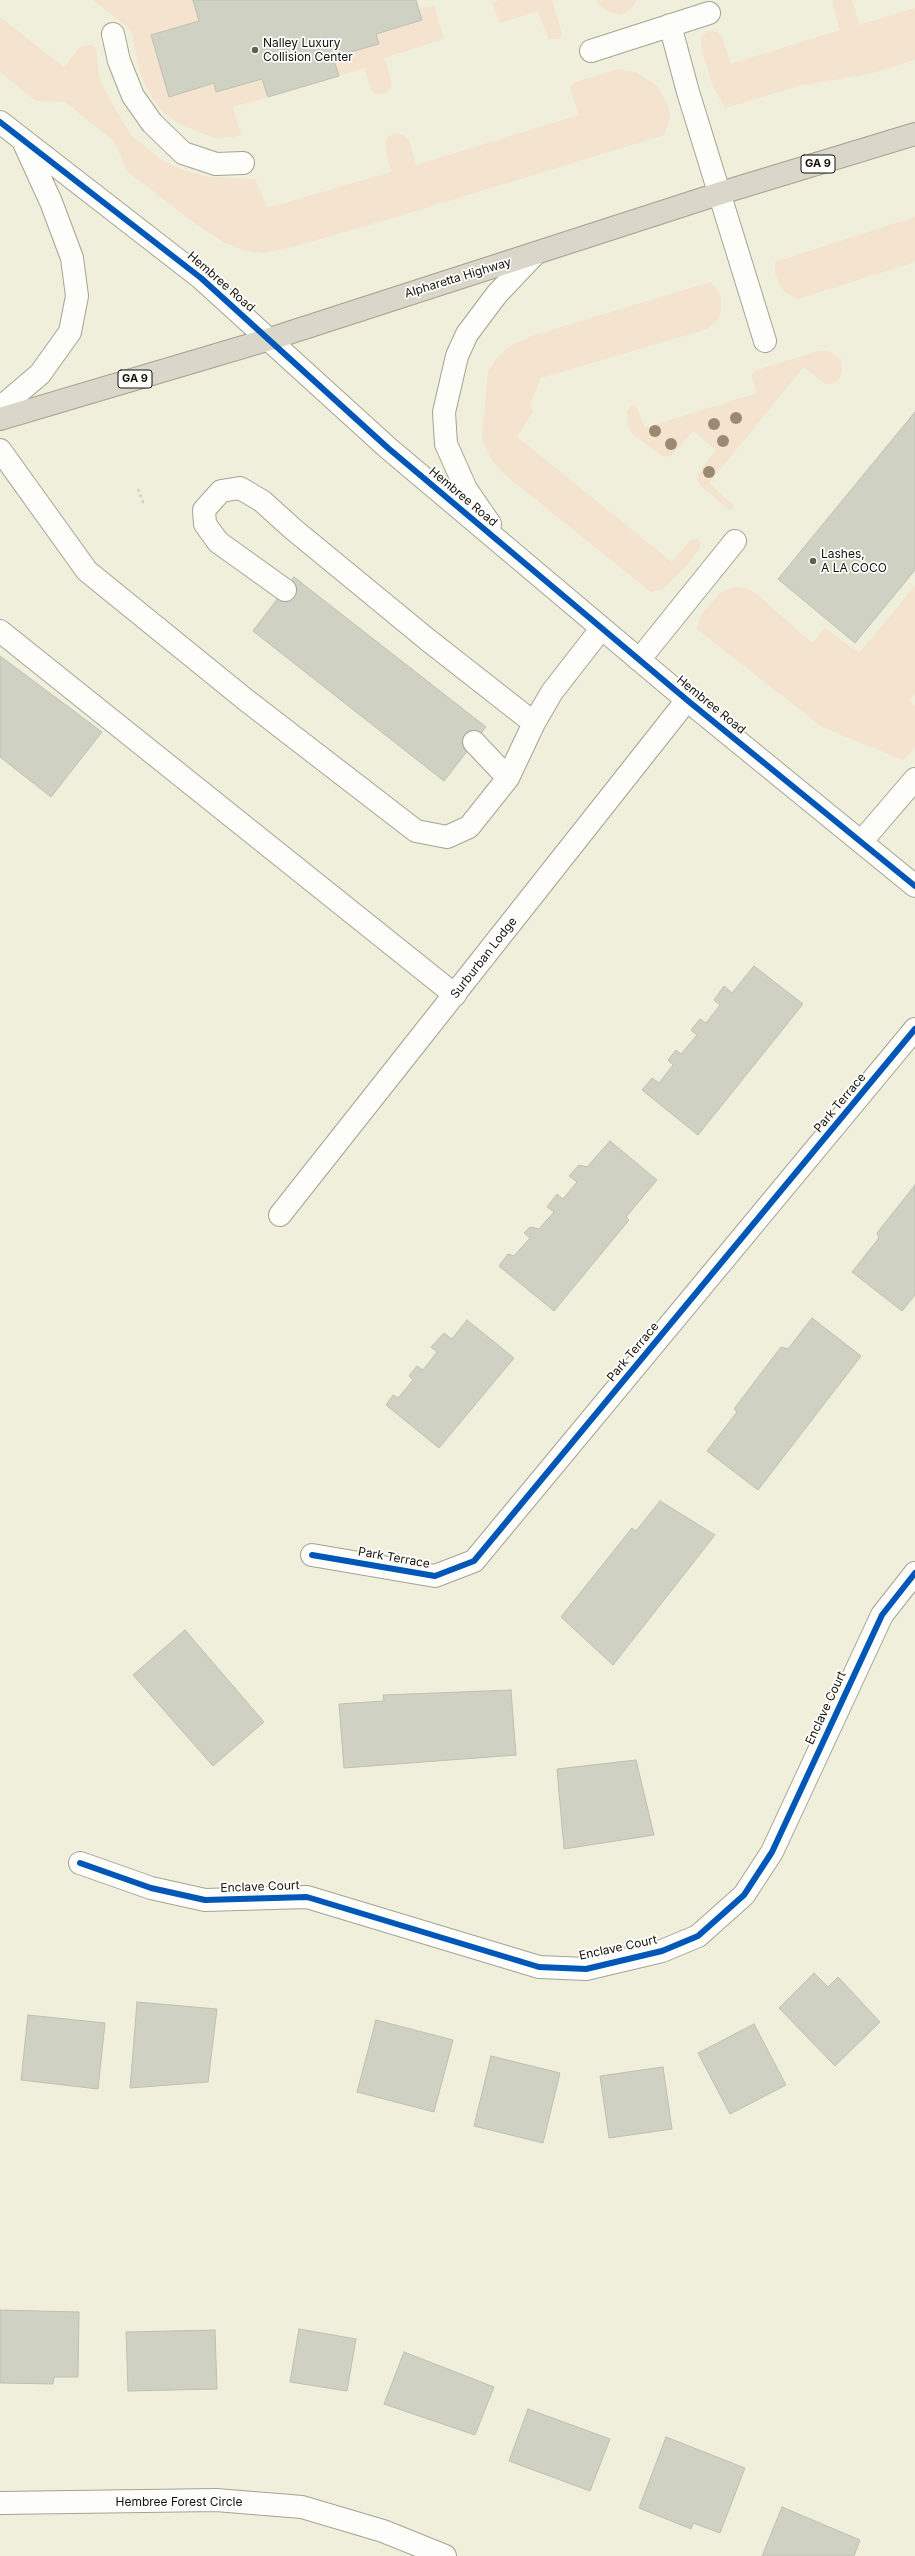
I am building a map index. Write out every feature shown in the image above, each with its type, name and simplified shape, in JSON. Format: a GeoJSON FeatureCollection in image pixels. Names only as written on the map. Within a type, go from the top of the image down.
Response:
{"type":"FeatureCollection","features":[{"type":"Feature","properties":{"kind":"highway","name":"Alpharetta Highway"},"geometry":{"type":"LineString","coordinates":[[0,419],[270,339],[721,193],[915,134]]}},
{"type":"Feature","properties":{"kind":"street"},"geometry":{"type":"LineString","coordinates":[[591,51],[710,13]]}},
{"type":"Feature","properties":{"kind":"street"},"geometry":{"type":"LineString","coordinates":[[670,25],[688,92],[721,193],[765,341]]}},
{"type":"Feature","properties":{"kind":"street"},"geometry":{"type":"LineString","coordinates":[[113,34],[119,61],[133,96],[152,123],[183,153],[216,164],[243,163]]}},
{"type":"Feature","properties":{"kind":"street","name":"Hembree Road"},"geometry":{"type":"LineString","coordinates":[[0,122],[201,278],[270,339],[388,448],[601,629],[915,886]]}},
{"type":"Feature","properties":{"kind":"street"},"geometry":{"type":"LineString","coordinates":[[0,408],[40,374],[70,332],[78,296],[72,258],[51,202],[23,140]]}},
{"type":"Feature","properties":{"kind":"street"},"geometry":{"type":"LineString","coordinates":[[504,545],[466,489],[446,444],[444,412],[457,356],[467,334],[497,294],[535,254]]}},
{"type":"Feature","properties":{"kind":"street"},"geometry":{"type":"LineString","coordinates":[[0,450],[87,571],[246,700],[416,831],[447,837],[469,827],[508,778],[534,723],[552,692],[601,629]]}},
{"type":"Feature","properties":{"kind":"street"},"geometry":{"type":"LineString","coordinates":[[285,590],[218,542],[205,524],[204,510],[221,492],[240,488],[262,501],[293,529],[428,640],[534,723]]}},
{"type":"Feature","properties":{"kind":"street"},"geometry":{"type":"LineString","coordinates":[[639,660],[735,541]]}},
{"type":"Feature","properties":{"kind":"street"},"geometry":{"type":"LineString","coordinates":[[0,630],[455,995]]}},
{"type":"Feature","properties":{"kind":"street","name":"Surburban Lodge"},"geometry":{"type":"LineString","coordinates":[[280,1215],[687,700]]}},
{"type":"Feature","properties":{"kind":"street"},"geometry":{"type":"LineString","coordinates":[[474,742],[508,778]]}},
{"type":"Feature","properties":{"kind":"street"},"geometry":{"type":"LineString","coordinates":[[861,842],[915,779]]}},
{"type":"Feature","properties":{"kind":"street","name":"Park Terrace"},"geometry":{"type":"LineString","coordinates":[[312,1555],[435,1576],[474,1561],[915,1029]]}},
{"type":"Feature","properties":{"kind":"street","name":"Enclave Court"},"geometry":{"type":"LineString","coordinates":[[80,1863],[152,1888],[206,1900],[307,1897],[539,1967],[586,1969],[662,1951],[698,1936],[744,1895],[772,1852],[882,1615],[915,1572]]}},
{"type":"Feature","properties":{"kind":"street","name":"Hembree Forest Circle"},"geometry":{"type":"LineString","coordinates":[[0,2503],[216,2500],[302,2507],[383,2530],[445,2556]]}},
{"type":"Feature","properties":{"kind":"path"},"geometry":{"type":"LineString","coordinates":[[138,489],[144,505]]}},
{"type":"Feature","properties":{"kind":"shaded area"},"geometry":{"type":"Polygon","coordinates":[[[93,0],[193,0],[199,21],[151,35],[169,97],[214,83],[216,92],[262,79],[268,97],[233,107],[241,134],[237,137],[214,138],[178,123],[163,112],[151,96],[141,76],[131,30],[93,0]]]}},
{"type":"Feature","properties":{"kind":"shaded area"},"geometry":{"type":"Polygon","coordinates":[[[501,0],[552,0],[562,34],[559,39],[549,39],[537,11],[500,23],[492,3],[501,0]]]}},
{"type":"Feature","properties":{"kind":"shaded area"},"geometry":{"type":"Polygon","coordinates":[[[597,0],[637,0],[630,10],[621,14],[611,13],[600,6],[597,0]]]}},
{"type":"Feature","properties":{"kind":"shaded area"},"geometry":{"type":"Polygon","coordinates":[[[832,0],[852,0],[859,25],[915,8],[915,60],[869,74],[798,86],[725,108],[713,87],[701,47],[702,36],[708,31],[714,31],[721,35],[731,64],[840,30],[832,0]]]}},
{"type":"Feature","properties":{"kind":"shaded area"},"geometry":{"type":"Polygon","coordinates":[[[434,5],[444,39],[384,58],[392,82],[391,88],[384,94],[377,94],[372,91],[364,68],[339,76],[333,57],[376,34],[421,20],[418,9],[434,5]]]}},
{"type":"Feature","properties":{"kind":"shaded area"},"geometry":{"type":"Polygon","coordinates":[[[0,17],[64,67],[81,46],[91,45],[96,48],[99,76],[106,93],[131,135],[163,161],[183,170],[209,177],[255,179],[267,208],[391,172],[385,145],[388,137],[393,134],[402,135],[409,140],[416,165],[579,115],[570,87],[576,82],[618,69],[636,72],[657,86],[669,107],[670,118],[664,135],[396,217],[289,248],[262,253],[244,250],[223,242],[193,222],[127,171],[114,141],[65,102],[36,101],[0,72],[0,17]]]}},
{"type":"Feature","properties":{"kind":"shaded area"},"geometry":{"type":"Polygon","coordinates":[[[915,217],[915,262],[798,299],[786,293],[779,284],[775,272],[775,262],[915,217]]]}},
{"type":"Feature","properties":{"kind":"shaded area"},"geometry":{"type":"Polygon","coordinates":[[[711,282],[721,296],[721,312],[717,321],[707,329],[541,378],[530,403],[533,411],[517,437],[672,562],[690,540],[698,539],[701,543],[700,548],[687,565],[663,589],[651,592],[503,473],[490,457],[482,438],[488,371],[498,357],[513,344],[535,335],[711,282]]]}},
{"type":"Feature","properties":{"kind":"shaded area"},"geometry":{"type":"Polygon","coordinates":[[[819,351],[828,351],[841,359],[842,371],[839,379],[832,384],[825,384],[804,367],[709,483],[733,505],[734,508],[729,510],[700,485],[697,479],[698,474],[716,450],[693,431],[673,454],[668,457],[662,456],[632,434],[628,426],[627,410],[633,405],[636,406],[645,428],[757,393],[752,373],[757,370],[819,351]]]}},
{"type":"Feature","properties":{"kind":"shaded area"},"geometry":{"type":"Polygon","coordinates":[[[736,586],[751,590],[812,643],[825,628],[859,653],[915,586],[915,694],[909,701],[915,706],[915,748],[903,760],[822,727],[697,629],[701,615],[720,593],[736,586]]]}},
{"type":"Feature","properties":{"kind":"building","name":"Nalley Luxury Collision Center"},"geometry":{"type":"Polygon","coordinates":[[[193,0],[416,0],[422,20],[376,34],[379,44],[333,57],[339,76],[268,97],[262,79],[216,92],[214,83],[169,97],[151,35],[199,21],[193,0]]]}},
{"type":"Feature","properties":{"kind":"building"},"geometry":{"type":"Polygon","coordinates":[[[915,412],[915,570],[855,643],[778,579],[915,412]]]}},
{"type":"Feature","properties":{"kind":"building"},"geometry":{"type":"Polygon","coordinates":[[[294,577],[486,727],[444,781],[253,631],[294,577]]]}},
{"type":"Feature","properties":{"kind":"building"},"geometry":{"type":"Polygon","coordinates":[[[0,656],[102,732],[51,797],[0,757],[0,656]]]}},
{"type":"Feature","properties":{"kind":"building"},"geometry":{"type":"Polygon","coordinates":[[[754,966],[803,1004],[698,1135],[642,1090],[652,1078],[659,1083],[673,1065],[668,1060],[676,1050],[681,1054],[697,1035],[691,1030],[700,1019],[706,1023],[720,1005],[714,1000],[724,986],[732,993],[754,966]]]}},
{"type":"Feature","properties":{"kind":"building"},"geometry":{"type":"Polygon","coordinates":[[[610,1141],[657,1180],[626,1217],[629,1220],[554,1311],[499,1266],[508,1254],[514,1256],[530,1238],[524,1233],[530,1227],[539,1229],[554,1212],[547,1207],[557,1194],[563,1199],[577,1182],[569,1176],[579,1165],[587,1167],[610,1141]]]}},
{"type":"Feature","properties":{"kind":"building"},"geometry":{"type":"Polygon","coordinates":[[[915,1185],[915,1295],[902,1311],[852,1272],[879,1238],[877,1233],[915,1185]]]}},
{"type":"Feature","properties":{"kind":"building"},"geometry":{"type":"Polygon","coordinates":[[[812,1318],[861,1356],[758,1490],[707,1451],[737,1412],[734,1409],[781,1347],[788,1349],[812,1318]]]}},
{"type":"Feature","properties":{"kind":"building"},"geometry":{"type":"Polygon","coordinates":[[[467,1320],[514,1358],[439,1448],[386,1405],[393,1395],[398,1398],[413,1380],[409,1376],[417,1366],[423,1370],[437,1352],[431,1347],[444,1333],[452,1339],[467,1320]]]}},
{"type":"Feature","properties":{"kind":"building"},"geometry":{"type":"Polygon","coordinates":[[[660,1501],[715,1535],[613,1665],[561,1617],[632,1528],[636,1531],[660,1501]]]}},
{"type":"Feature","properties":{"kind":"building"},"geometry":{"type":"Polygon","coordinates":[[[185,1630],[264,1722],[213,1766],[133,1675],[185,1630]]]}},
{"type":"Feature","properties":{"kind":"building"},"geometry":{"type":"Polygon","coordinates":[[[511,1690],[516,1755],[344,1768],[339,1704],[384,1701],[383,1695],[511,1690]]]}},
{"type":"Feature","properties":{"kind":"building"},"geometry":{"type":"Polygon","coordinates":[[[636,1760],[654,1835],[564,1849],[557,1769],[636,1760]]]}},
{"type":"Feature","properties":{"kind":"building"},"geometry":{"type":"Polygon","coordinates":[[[814,1973],[828,1987],[838,1977],[880,2022],[835,2066],[779,2008],[814,1973]]]}},
{"type":"Feature","properties":{"kind":"building"},"geometry":{"type":"Polygon","coordinates":[[[137,2002],[217,2009],[208,2082],[130,2088],[137,2002]]]}},
{"type":"Feature","properties":{"kind":"building"},"geometry":{"type":"Polygon","coordinates":[[[28,2015],[105,2023],[98,2089],[21,2080],[28,2015]]]}},
{"type":"Feature","properties":{"kind":"building"},"geometry":{"type":"Polygon","coordinates":[[[376,2020],[453,2040],[434,2112],[357,2092],[376,2020]]]}},
{"type":"Feature","properties":{"kind":"building"},"geometry":{"type":"Polygon","coordinates":[[[754,2024],[786,2085],[730,2114],[698,2053],[754,2024]]]}},
{"type":"Feature","properties":{"kind":"building"},"geometry":{"type":"Polygon","coordinates":[[[491,2056],[560,2073],[543,2143],[474,2126],[491,2056]]]}},
{"type":"Feature","properties":{"kind":"building"},"geometry":{"type":"Polygon","coordinates":[[[663,2067],[672,2129],[609,2138],[600,2076],[663,2067]]]}},
{"type":"Feature","properties":{"kind":"building"},"geometry":{"type":"Polygon","coordinates":[[[0,2310],[79,2312],[78,2377],[54,2377],[53,2384],[0,2383],[0,2310]]]}},
{"type":"Feature","properties":{"kind":"building"},"geometry":{"type":"Polygon","coordinates":[[[299,2329],[356,2339],[347,2391],[290,2382],[299,2329]]]}},
{"type":"Feature","properties":{"kind":"building"},"geometry":{"type":"Polygon","coordinates":[[[215,2330],[217,2389],[128,2391],[126,2332],[215,2330]]]}},
{"type":"Feature","properties":{"kind":"building"},"geometry":{"type":"Polygon","coordinates":[[[404,2352],[494,2387],[475,2435],[384,2404],[404,2352]]]}},
{"type":"Feature","properties":{"kind":"building"},"geometry":{"type":"Polygon","coordinates":[[[528,2409],[610,2439],[590,2491],[509,2461],[528,2409]]]}},
{"type":"Feature","properties":{"kind":"building"},"geometry":{"type":"Polygon","coordinates":[[[666,2437],[745,2468],[720,2533],[693,2523],[691,2529],[639,2508],[666,2437]]]}},
{"type":"Feature","properties":{"kind":"building"},"geometry":{"type":"Polygon","coordinates":[[[782,2507],[860,2540],[854,2556],[762,2556],[782,2507]]]}},
{"type":"Feature","properties":{"kind":"cycle path"},"geometry":{"type":"LineString","coordinates":[[0,122],[201,278],[388,448],[687,700],[915,886]]}},
{"type":"Feature","properties":{"kind":"cycle path"},"geometry":{"type":"LineString","coordinates":[[312,1555],[435,1576],[474,1561],[915,1029]]}},
{"type":"Feature","properties":{"kind":"cycle path"},"geometry":{"type":"LineString","coordinates":[[80,1863],[151,1888],[205,1900],[307,1897],[539,1967],[586,1969],[662,1951],[698,1936],[744,1895],[772,1852],[882,1615],[915,1573]]}},
{"type":"Feature","properties":{"kind":"place","name":"Nalley Luxury Collision Center"},"geometry":{"type":"Point","coordinates":[255,50]}},
{"type":"Feature","properties":{"kind":"place","name":"Lashes, A LA COCO"},"geometry":{"type":"Point","coordinates":[813,561]}}]}
